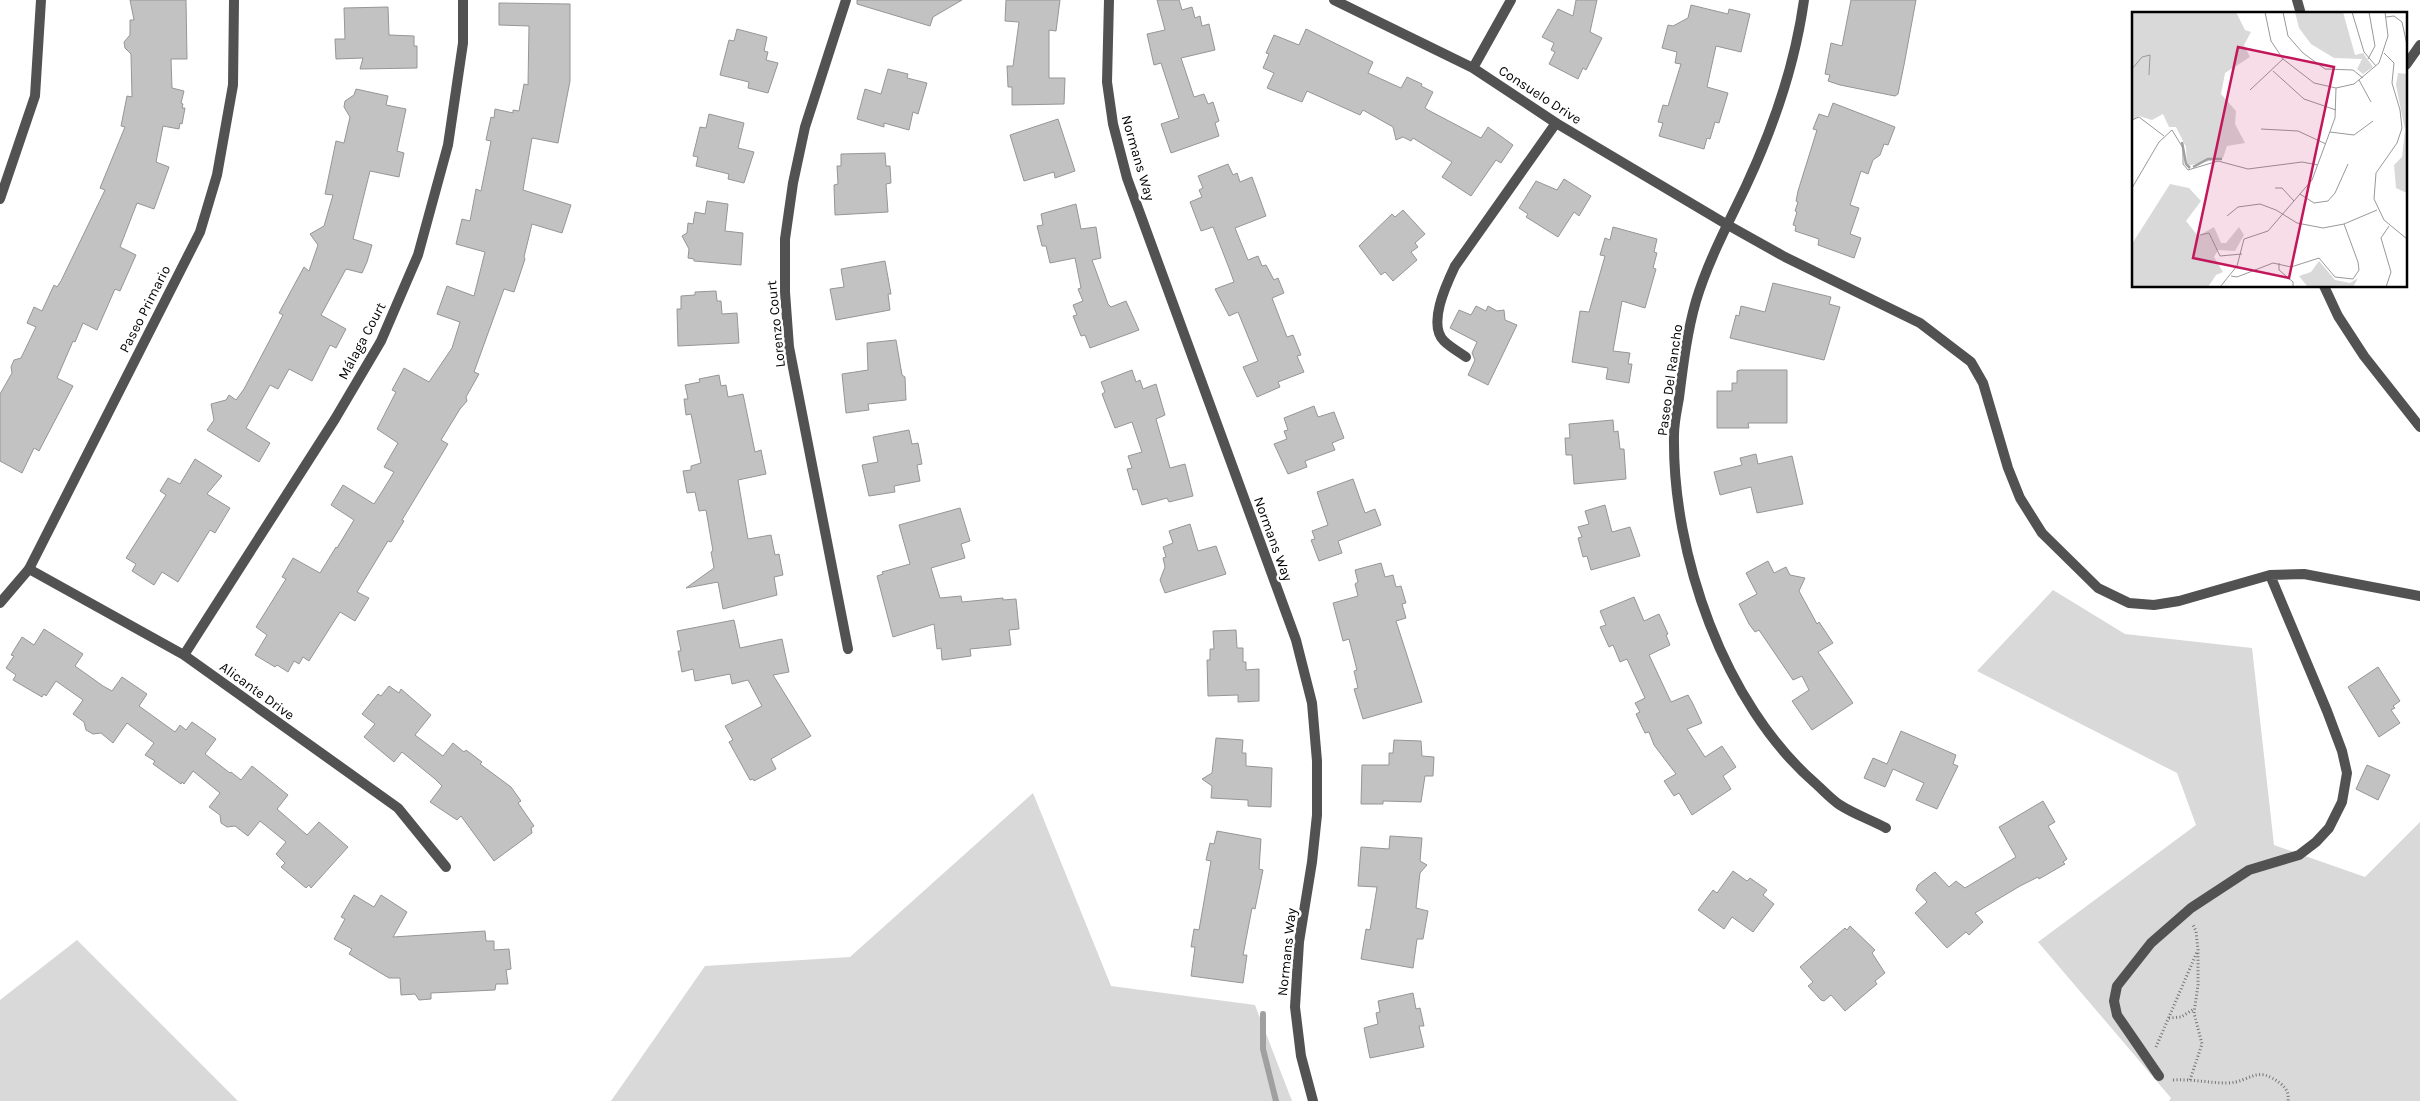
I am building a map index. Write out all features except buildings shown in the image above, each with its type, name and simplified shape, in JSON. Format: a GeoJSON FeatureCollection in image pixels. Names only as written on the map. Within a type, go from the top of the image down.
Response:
{"type":"FeatureCollection","features":[{"type":"Feature","properties":{"kind":"street"},"geometry":{"type":"LineString","coordinates":[[0,200],[35,96],[41,0]]}},
{"type":"Feature","properties":{"kind":"street","name":"Paseo Primario"},"geometry":{"type":"LineString","coordinates":[[0,603],[29,569],[200,232],[217,174],[233,85],[234,0]]}},
{"type":"Feature","properties":{"kind":"street","name":"Málaga Court"},"geometry":{"type":"LineString","coordinates":[[184,656],[335,419],[381,341],[418,255],[448,145],[463,42],[463,0]]}},
{"type":"Feature","properties":{"kind":"street","name":"Lorenzo Court"},"geometry":{"type":"LineString","coordinates":[[846,0],[805,127],[793,183],[785,240],[785,292],[789,347],[848,650]]}},
{"type":"Feature","properties":{"kind":"street","name":"Normans Way"},"geometry":{"type":"LineString","coordinates":[[1108,0],[1107,82],[1112,124],[1127,178],[1296,640],[1312,703],[1317,761],[1317,815],[1312,862],[1299,942],[1294,1007],[1301,1056],[1313,1101]]}},
{"type":"Feature","properties":{"kind":"street","name":"Consuelo Drive"},"geometry":{"type":"LineString","coordinates":[[1334,0],[1473,68],[1556,124],[1726,224],[1785,257],[1920,323],[1971,362],[1984,383],[2008,468],[2020,498],[2042,533],[2098,588],[2129,603],[2154,606],[2179,601],[2270,575],[2304,574],[2420,596]]}},
{"type":"Feature","properties":{"kind":"street"},"geometry":{"type":"LineString","coordinates":[[1473,68],[1511,0]]}},
{"type":"Feature","properties":{"kind":"street","name":"Paseo Del Rancho"},"geometry":{"type":"LineString","coordinates":[[1804,0],[1799,35],[1784,94],[1746,185],[1726,224],[1696,301],[1682,370],[1674,434],[1677,493],[1687,549],[1705,610],[1729,668],[1761,723],[1800,770],[1839,804],[1886,828]]}},
{"type":"Feature","properties":{"kind":"street"},"geometry":{"type":"LineString","coordinates":[[2408,63],[2420,45]]}},
{"type":"Feature","properties":{"kind":"street"},"geometry":{"type":"LineString","coordinates":[[1466,357],[1442,340],[1438,329],[1438,311],[1446,286],[1455,266],[1556,124]]}},
{"type":"Feature","properties":{"kind":"street"},"geometry":{"type":"LineString","coordinates":[[2325,288],[2338,316],[2364,356],[2420,427]]}},
{"type":"Feature","properties":{"kind":"street","name":"Alicante Drive"},"geometry":{"type":"LineString","coordinates":[[29,569],[184,656],[398,808],[446,867]]}},
{"type":"Feature","properties":{"kind":"street"},"geometry":{"type":"LineString","coordinates":[[2159,1076],[2117,1015],[2114,1001],[2117,986],[2151,943],[2182,916],[2249,870],[2299,855],[2329,828],[2342,802],[2347,773],[2342,751],[2270,575]]}},
{"type":"Feature","properties":{"kind":"path"},"geometry":{"type":"LineString","coordinates":[[2182,916],[2196,931],[2198,950],[2198,985],[2194,1009],[2202,1044],[2190,1080]]}},
{"type":"Feature","properties":{"kind":"path"},"geometry":{"type":"LineString","coordinates":[[2150,1061],[2198,950]]}},
{"type":"Feature","properties":{"kind":"path"},"geometry":{"type":"LineString","coordinates":[[2168,1018],[2181,1017],[2194,1009]]}},
{"type":"Feature","properties":{"kind":"path"},"geometry":{"type":"LineString","coordinates":[[2159,1076],[2165,1081],[2190,1080],[2230,1083],[2252,1074],[2262,1074],[2274,1078],[2284,1087],[2289,1095],[2288,1101]]}},
{"type":"Feature","properties":{"kind":"shaded area"},"geometry":{"type":"Polygon","coordinates":[[[2053,590],[2125,634],[2252,648],[2274,845],[2365,877],[2420,822],[2420,1101],[2169,1101],[2171,1098],[2038,942],[2196,825],[2177,773],[1977,671],[2053,590]]]}},
{"type":"Feature","properties":{"kind":"shaded area"},"geometry":{"type":"Polygon","coordinates":[[[1033,793],[1111,986],[1255,1005],[1292,1101],[611,1101],[705,966],[850,957],[1033,793]]]}},
{"type":"Feature","properties":{"kind":"shaded area"},"geometry":{"type":"Polygon","coordinates":[[[77,940],[238,1101],[0,1101],[0,1000],[77,940]]]}},
{"type":"Feature","properties":{"kind":"waterway"},"geometry":{"type":"LineString","coordinates":[[1263,1014],[1263,1049],[1276,1101]]}}]}
